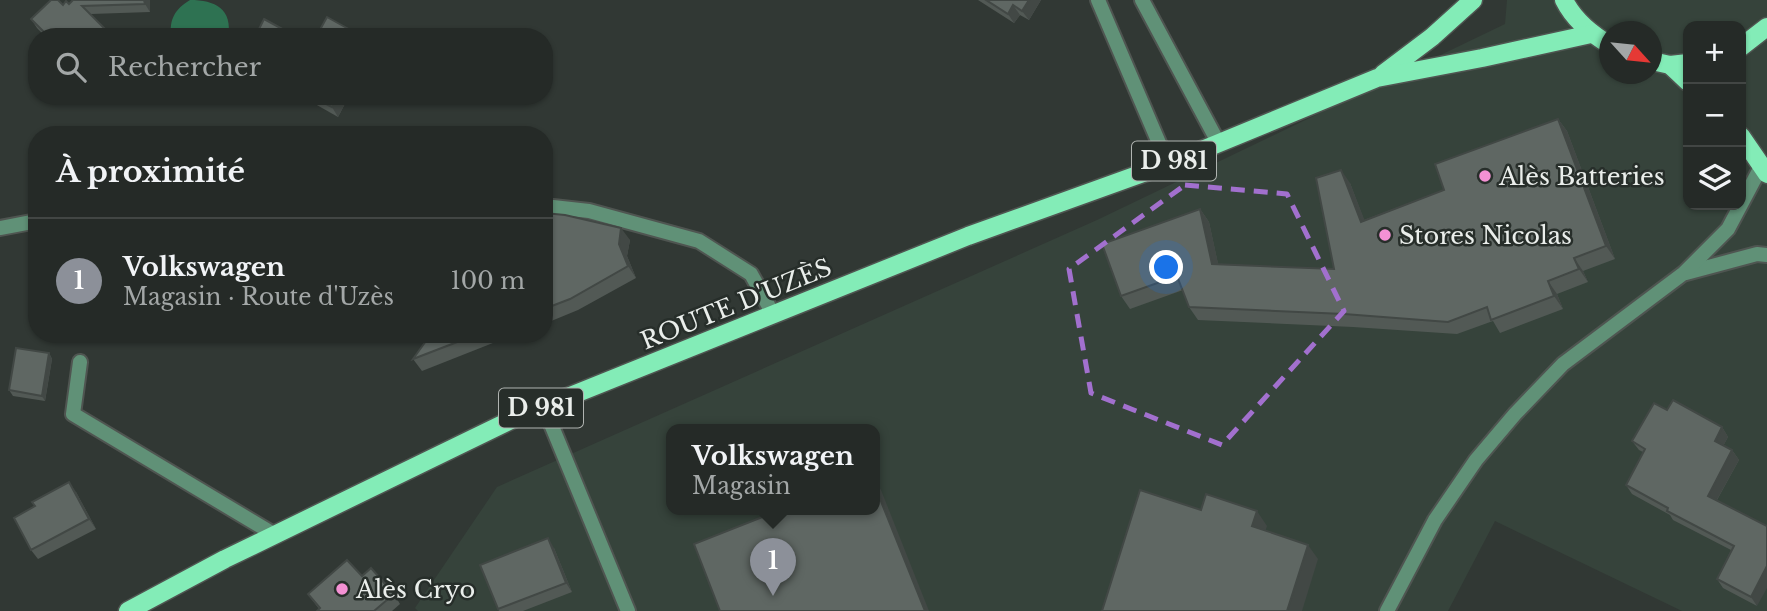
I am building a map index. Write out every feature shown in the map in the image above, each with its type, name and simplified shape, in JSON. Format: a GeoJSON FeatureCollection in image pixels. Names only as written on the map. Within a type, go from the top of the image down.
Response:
{"type":"FeatureCollection","features":[{"type":"Feature","properties":{"kind":"main road","name":"ROUTE D'UZÈS"},"geometry":{"type":"LineString","coordinates":[[1377,78],[1432,37],[1473,0]]}},
{"type":"Feature","properties":{"kind":"main road"},"geometry":{"type":"LineString","coordinates":[[1564,0],[1591,34],[1599,39]]}},
{"type":"Feature","properties":{"kind":"main road"},"geometry":{"type":"LineString","coordinates":[[1746,43],[1767,27]]}},
{"type":"Feature","properties":{"kind":"main road","name":"ROUTE D'UZÈS"},"geometry":{"type":"LineString","coordinates":[[128,611],[275,535],[513,419],[968,236],[1168,164],[1377,78],[1591,34]]}},
{"type":"Feature","properties":{"kind":"main road"},"geometry":{"type":"LineString","coordinates":[[1746,143],[1765,169]]}},
{"type":"Feature","properties":{"kind":"street"},"geometry":{"type":"LineString","coordinates":[[1098,0],[1168,164]]}},
{"type":"Feature","properties":{"kind":"street"},"geometry":{"type":"LineString","coordinates":[[1142,0],[1218,142]]}},
{"type":"Feature","properties":{"kind":"street"},"geometry":{"type":"LineString","coordinates":[[1388,611],[1434,520],[1476,460],[1515,414],[1563,364],[1684,273],[1728,229],[1765,169]]}},
{"type":"Feature","properties":{"kind":"street"},"geometry":{"type":"LineString","coordinates":[[553,207],[589,211],[699,241],[751,274],[773,314]]}},
{"type":"Feature","properties":{"kind":"street"},"geometry":{"type":"LineString","coordinates":[[0,228],[28,223]]}},
{"type":"Feature","properties":{"kind":"street"},"geometry":{"type":"LineString","coordinates":[[1684,273],[1757,254],[1767,255]]}},
{"type":"Feature","properties":{"kind":"street"},"geometry":{"type":"LineString","coordinates":[[80,362],[73,414],[275,535]]}},
{"type":"Feature","properties":{"kind":"street"},"geometry":{"type":"LineString","coordinates":[[544,407],[628,611]]}},
{"type":"Feature","properties":{"kind":"highlighted area"},"geometry":{"type":"Polygon","coordinates":[[[1185,185],[1287,194],[1344,311],[1222,445],[1091,393],[1069,269],[1185,185]]]}},
{"type":"Feature","properties":{"kind":"shaded area"},"geometry":{"type":"Polygon","coordinates":[[[190,0],[214,4],[225,13],[229,28],[171,28],[174,15],[190,0]]]}},
{"type":"Feature","properties":{"kind":"shaded area"},"geometry":{"type":"Polygon","coordinates":[[[1507,0],[1767,0],[1767,611],[1682,611],[1495,521],[1448,611],[418,611],[415,608],[497,487],[1097,220],[1505,24],[1507,0]]]}},
{"type":"Feature","properties":{"kind":"building"},"geometry":{"type":"Polygon","coordinates":[[[51,0],[58,0],[63,5],[66,1],[69,4],[73,0],[144,0],[145,4],[82,6],[104,28],[40,28],[31,19],[51,0]]]}},
{"type":"Feature","properties":{"kind":"building"},"geometry":{"type":"Polygon","coordinates":[[[986,0],[1029,0],[1022,11],[1013,5],[1008,14],[986,0]]]}},
{"type":"Feature","properties":{"kind":"building"},"geometry":{"type":"Polygon","coordinates":[[[327,17],[347,28],[321,28],[327,17]]]}},
{"type":"Feature","properties":{"kind":"building"},"geometry":{"type":"Polygon","coordinates":[[[264,19],[280,28],[260,28],[264,19]]]}},
{"type":"Feature","properties":{"kind":"building"},"geometry":{"type":"Polygon","coordinates":[[[1558,119],[1606,246],[1574,258],[1579,269],[1548,281],[1554,296],[1491,320],[1487,307],[1448,322],[1189,307],[1177,276],[1121,296],[1102,244],[1200,209],[1212,264],[1334,269],[1316,178],[1341,170],[1361,222],[1444,190],[1435,164],[1558,119]]]}},
{"type":"Feature","properties":{"kind":"building"},"geometry":{"type":"Polygon","coordinates":[[[553,214],[621,228],[619,244],[628,266],[570,299],[553,306],[553,214]]]}},
{"type":"Feature","properties":{"kind":"building"},"geometry":{"type":"Polygon","coordinates":[[[425,343],[455,343],[413,359],[425,343]]]}},
{"type":"Feature","properties":{"kind":"building"},"geometry":{"type":"Polygon","coordinates":[[[16,348],[49,353],[42,396],[9,390],[16,348]]]}},
{"type":"Feature","properties":{"kind":"building"},"geometry":{"type":"Polygon","coordinates":[[[1673,400],[1722,427],[1715,441],[1732,450],[1708,496],[1767,526],[1767,566],[1751,597],[1717,579],[1734,546],[1667,511],[1668,508],[1626,485],[1645,449],[1632,441],[1654,403],[1667,410],[1673,400]]]}},
{"type":"Feature","properties":{"kind":"building"},"geometry":{"type":"Polygon","coordinates":[[[69,482],[89,519],[31,550],[14,518],[35,506],[32,502],[69,482]]]}},
{"type":"Feature","properties":{"kind":"building"},"geometry":{"type":"Polygon","coordinates":[[[1140,490],[1201,510],[1206,494],[1257,511],[1252,526],[1308,545],[1287,611],[1102,611],[1140,490]]]}},
{"type":"Feature","properties":{"kind":"building"},"geometry":{"type":"Polygon","coordinates":[[[880,499],[925,611],[720,611],[694,544],[767,515],[880,515],[880,499]]]}},
{"type":"Feature","properties":{"kind":"building"},"geometry":{"type":"Polygon","coordinates":[[[548,538],[566,583],[498,609],[480,565],[548,538]]]}},
{"type":"Feature","properties":{"kind":"building"},"geometry":{"type":"Polygon","coordinates":[[[347,560],[362,576],[371,568],[394,594],[374,611],[317,611],[320,608],[308,594],[347,560]]]}},
{"type":"Feature","properties":{"kind":"place","name":"Alès Batteries"},"geometry":{"type":"Point","coordinates":[1485,176]}},
{"type":"Feature","properties":{"kind":"place","name":"Stores Nicolas"},"geometry":{"type":"Point","coordinates":[1385,235]}},
{"type":"Feature","properties":{"kind":"place","name":"Alès Cryo"},"geometry":{"type":"Point","coordinates":[342,589]}},
{"type":"Feature","properties":{"kind":"place","name":"Volkswagen"},"geometry":{"type":"Point","coordinates":[773,596]}}]}
